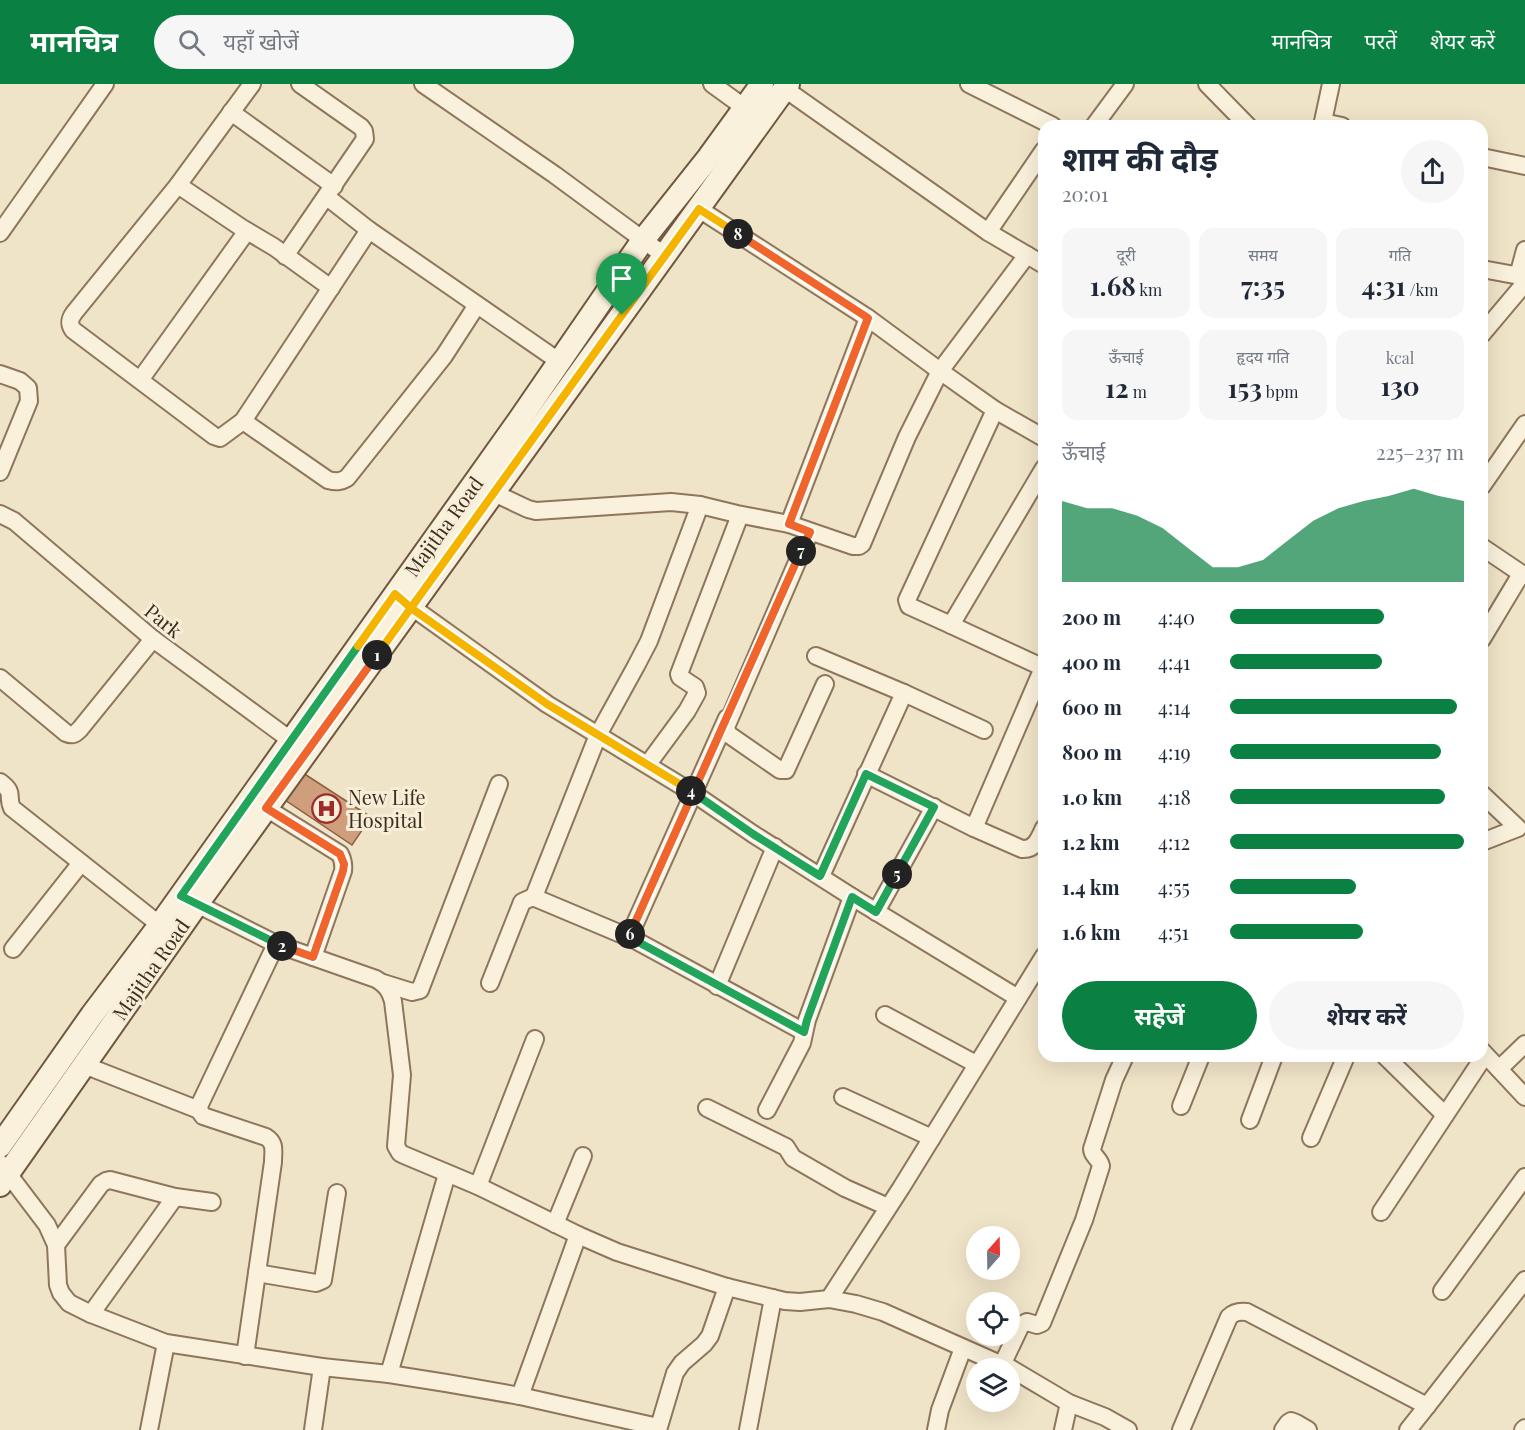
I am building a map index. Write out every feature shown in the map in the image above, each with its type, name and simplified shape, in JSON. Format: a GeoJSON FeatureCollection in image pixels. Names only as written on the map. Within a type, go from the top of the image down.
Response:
{"type":"FeatureCollection","features":[{"type":"Feature","properties":{"kind":"main road","name":"Majitha Road"},"geometry":{"type":"LineString","coordinates":[[403,601],[494,493],[699,209],[753,114],[762,84]]}},
{"type":"Feature","properties":{"kind":"main road","name":"Majitha Road"},"geometry":{"type":"LineString","coordinates":[[0,1146],[102,1019],[403,601],[643,240],[709,157],[786,86]]}},
{"type":"Feature","properties":{"kind":"main road","name":"Majitha Road"},"geometry":{"type":"LineString","coordinates":[[3,1174],[84,1065],[102,1019],[160,925],[189,900],[266,808],[299,746]]}},
{"type":"Feature","properties":{"kind":"street"},"geometry":{"type":"LineString","coordinates":[[0,233],[105,84]]}},
{"type":"Feature","properties":{"kind":"street"},"geometry":{"type":"LineString","coordinates":[[252,84],[178,185],[74,313],[70,320],[73,330],[214,436],[220,438],[243,421],[369,230]]}},
{"type":"Feature","properties":{"kind":"street"},"geometry":{"type":"LineString","coordinates":[[285,256],[365,139],[361,126],[300,84]]}},
{"type":"Feature","properties":{"kind":"street"},"geometry":{"type":"LineString","coordinates":[[423,84],[555,175],[665,255]]}},
{"type":"Feature","properties":{"kind":"street"},"geometry":{"type":"LineString","coordinates":[[712,84],[753,114]]}},
{"type":"Feature","properties":{"kind":"street"},"geometry":{"type":"LineString","coordinates":[[969,84],[1044,120]]}},
{"type":"Feature","properties":{"kind":"street"},"geometry":{"type":"LineString","coordinates":[[1098,120],[1125,84]]}},
{"type":"Feature","properties":{"kind":"street"},"geometry":{"type":"LineString","coordinates":[[1207,84],[1242,120]]}},
{"type":"Feature","properties":{"kind":"street"},"geometry":{"type":"LineString","coordinates":[[1324,120],[1331,84]]}},
{"type":"Feature","properties":{"kind":"street"},"geometry":{"type":"LineString","coordinates":[[786,86],[988,232],[1038,261]]}},
{"type":"Feature","properties":{"kind":"street"},"geometry":{"type":"LineString","coordinates":[[231,112],[330,191],[369,230],[560,362]]}},
{"type":"Feature","properties":{"kind":"street"},"geometry":{"type":"LineString","coordinates":[[1488,158],[1525,166]]}},
{"type":"Feature","properties":{"kind":"street"},"geometry":{"type":"LineString","coordinates":[[988,232],[1038,159]]}},
{"type":"Feature","properties":{"kind":"street"},"geometry":{"type":"LineString","coordinates":[[178,185],[331,288]]}},
{"type":"Feature","properties":{"kind":"street"},"geometry":{"type":"LineString","coordinates":[[0,203],[16,210]]}},
{"type":"Feature","properties":{"kind":"street"},"geometry":{"type":"LineString","coordinates":[[699,209],[868,318],[995,410],[1038,435]]}},
{"type":"Feature","properties":{"kind":"street"},"geometry":{"type":"LineString","coordinates":[[140,380],[247,231]]}},
{"type":"Feature","properties":{"kind":"street"},"geometry":{"type":"LineString","coordinates":[[1488,326],[1523,279],[1525,250]]}},
{"type":"Feature","properties":{"kind":"street"},"geometry":{"type":"LineString","coordinates":[[494,493],[536,511],[671,502],[700,505],[789,524],[859,546],[862,544],[908,437],[940,371],[1027,255]]}},
{"type":"Feature","properties":{"kind":"street"},"geometry":{"type":"LineString","coordinates":[[1488,270],[1523,279]]}},
{"type":"Feature","properties":{"kind":"street"},"geometry":{"type":"LineString","coordinates":[[243,421],[328,480],[334,482],[343,480],[347,478],[444,356],[477,305]]}},
{"type":"Feature","properties":{"kind":"street"},"geometry":{"type":"LineString","coordinates":[[789,524],[868,318]]}},
{"type":"Feature","properties":{"kind":"street"},"geometry":{"type":"LineString","coordinates":[[0,374],[20,381],[28,388],[29,394],[29,401],[0,472]]}},
{"type":"Feature","properties":{"kind":"street"},"geometry":{"type":"LineString","coordinates":[[995,410],[907,600],[909,606],[1038,665]]}},
{"type":"Feature","properties":{"kind":"street"},"geometry":{"type":"LineString","coordinates":[[1488,477],[1525,424]]}},
{"type":"Feature","properties":{"kind":"street"},"geometry":{"type":"LineString","coordinates":[[951,625],[1038,478]]}},
{"type":"Feature","properties":{"kind":"street"},"geometry":{"type":"LineString","coordinates":[[490,983],[522,902],[533,897],[598,735],[649,641],[700,505]]}},
{"type":"Feature","properties":{"kind":"street","name":"Park"},"geometry":{"type":"LineString","coordinates":[[0,514],[14,521],[153,639],[299,746]]}},
{"type":"Feature","properties":{"kind":"street"},"geometry":{"type":"LineString","coordinates":[[648,764],[687,711],[697,693],[695,687],[679,674],[740,515]]}},
{"type":"Feature","properties":{"kind":"street"},"geometry":{"type":"LineString","coordinates":[[629,937],[810,532]]}},
{"type":"Feature","properties":{"kind":"street"},"geometry":{"type":"LineString","coordinates":[[1488,551],[1523,575],[1488,630]]}},
{"type":"Feature","properties":{"kind":"street"},"geometry":{"type":"LineString","coordinates":[[784,591],[726,728],[728,734],[780,770],[786,770],[825,684]]}},
{"type":"Feature","properties":{"kind":"street"},"geometry":{"type":"LineString","coordinates":[[403,601],[523,688],[648,764],[852,897],[1018,998]]}},
{"type":"Feature","properties":{"kind":"street"},"geometry":{"type":"LineString","coordinates":[[0,678],[66,733],[75,734],[153,639]]}},
{"type":"Feature","properties":{"kind":"street"},"geometry":{"type":"LineString","coordinates":[[816,656],[984,730]]}},
{"type":"Feature","properties":{"kind":"street"},"geometry":{"type":"LineString","coordinates":[[974,828],[1038,682]]}},
{"type":"Feature","properties":{"kind":"street"},"geometry":{"type":"LineString","coordinates":[[820,876],[904,693]]}},
{"type":"Feature","properties":{"kind":"street"},"geometry":{"type":"LineString","coordinates":[[866,774],[974,828],[1022,849],[1028,850],[1038,839]]}},
{"type":"Feature","properties":{"kind":"street"},"geometry":{"type":"LineString","coordinates":[[0,782],[11,794],[12,808],[160,925]]}},
{"type":"Feature","properties":{"kind":"street"},"geometry":{"type":"LineString","coordinates":[[189,900],[276,944],[383,983],[412,992],[420,990],[499,784]]}},
{"type":"Feature","properties":{"kind":"street"},"geometry":{"type":"LineString","coordinates":[[1488,799],[1521,826],[1488,840]]}},
{"type":"Feature","properties":{"kind":"street"},"geometry":{"type":"LineString","coordinates":[[876,912],[934,807]]}},
{"type":"Feature","properties":{"kind":"street"},"geometry":{"type":"LineString","coordinates":[[266,808],[340,854],[344,864],[313,957]]}},
{"type":"Feature","properties":{"kind":"street"},"geometry":{"type":"LineString","coordinates":[[717,986],[775,847]]}},
{"type":"Feature","properties":{"kind":"street"},"geometry":{"type":"LineString","coordinates":[[13,949],[81,863]]}},
{"type":"Feature","properties":{"kind":"street"},"geometry":{"type":"LineString","coordinates":[[533,897],[629,937],[804,1032]]}},
{"type":"Feature","properties":{"kind":"street"},"geometry":{"type":"LineString","coordinates":[[767,1110],[800,1048],[807,1020],[852,897]]}},
{"type":"Feature","properties":{"kind":"street"},"geometry":{"type":"LineString","coordinates":[[199,1110],[276,944]]}},
{"type":"Feature","properties":{"kind":"street"},"geometry":{"type":"LineString","coordinates":[[829,1299],[1038,966]]}},
{"type":"Feature","properties":{"kind":"street"},"geometry":{"type":"LineString","coordinates":[[383,983],[391,993],[393,1001],[401,1060],[396,1146],[400,1153],[478,1185],[617,1252],[727,1287],[773,1298],[800,1302],[829,1299],[883,1311],[986,1358]]}},
{"type":"Feature","properties":{"kind":"street"},"geometry":{"type":"LineString","coordinates":[[885,1015],[976,1064]]}},
{"type":"Feature","properties":{"kind":"street"},"geometry":{"type":"LineString","coordinates":[[478,1185],[535,1040]]}},
{"type":"Feature","properties":{"kind":"street"},"geometry":{"type":"LineString","coordinates":[[1499,1069],[1525,1044]]}},
{"type":"Feature","properties":{"kind":"street"},"geometry":{"type":"LineString","coordinates":[[1488,1057],[1525,1097]]}},
{"type":"Feature","properties":{"kind":"street"},"geometry":{"type":"LineString","coordinates":[[1010,1358],[1022,1325],[1027,1322],[1042,1323],[1084,1220],[1101,1166],[1092,1149],[1114,1080],[1122,1062]]}},
{"type":"Feature","properties":{"kind":"street"},"geometry":{"type":"LineString","coordinates":[[1181,1106],[1199,1062]]}},
{"type":"Feature","properties":{"kind":"street"},"geometry":{"type":"LineString","coordinates":[[1250,1120],[1272,1062]]}},
{"type":"Feature","properties":{"kind":"street"},"geometry":{"type":"LineString","coordinates":[[1311,1138],[1343,1062]]}},
{"type":"Feature","properties":{"kind":"street"},"geometry":{"type":"LineString","coordinates":[[1391,1062],[1445,1115]]}},
{"type":"Feature","properties":{"kind":"street"},"geometry":{"type":"LineString","coordinates":[[1381,1212],[1478,1062]]}},
{"type":"Feature","properties":{"kind":"street"},"geometry":{"type":"LineString","coordinates":[[84,1065],[199,1110],[203,1116],[270,1139],[273,1145],[273,1162],[245,1356]]}},
{"type":"Feature","properties":{"kind":"street"},"geometry":{"type":"LineString","coordinates":[[843,1097],[932,1138]]}},
{"type":"Feature","properties":{"kind":"street"},"geometry":{"type":"LineString","coordinates":[[707,1108],[786,1147],[793,1158],[845,1188],[888,1207]]}},
{"type":"Feature","properties":{"kind":"street"},"geometry":{"type":"LineString","coordinates":[[555,1224],[583,1156]]}},
{"type":"Feature","properties":{"kind":"street"},"geometry":{"type":"LineString","coordinates":[[3,1174],[47,1225],[56,1245],[58,1285],[61,1293],[69,1303],[91,1314],[166,1343],[322,1367],[389,1374],[520,1396],[658,1429],[675,1373],[682,1363],[711,1336],[727,1287]]}},
{"type":"Feature","properties":{"kind":"street"},"geometry":{"type":"LineString","coordinates":[[389,1374],[447,1174]]}},
{"type":"Feature","properties":{"kind":"street"},"geometry":{"type":"LineString","coordinates":[[1442,1291],[1525,1177]]}},
{"type":"Feature","properties":{"kind":"street"},"geometry":{"type":"LineString","coordinates":[[56,1245],[101,1184],[106,1181],[116,1181],[176,1197],[212,1202]]}},
{"type":"Feature","properties":{"kind":"street"},"geometry":{"type":"LineString","coordinates":[[257,1273],[316,1283],[323,1280],[337,1193]]}},
{"type":"Feature","properties":{"kind":"street"},"geometry":{"type":"LineString","coordinates":[[91,1314],[176,1197]]}},
{"type":"Feature","properties":{"kind":"street"},"geometry":{"type":"LineString","coordinates":[[520,1396],[578,1235]]}},
{"type":"Feature","properties":{"kind":"street"},"geometry":{"type":"LineString","coordinates":[[1408,1430],[1525,1280]]}},
{"type":"Feature","properties":{"kind":"street"},"geometry":{"type":"LineString","coordinates":[[748,1430],[773,1298]]}},
{"type":"Feature","properties":{"kind":"street"},"geometry":{"type":"LineString","coordinates":[[1181,1430],[1229,1317],[1233,1313],[1242,1311],[1427,1406]]}},
{"type":"Feature","properties":{"kind":"street"},"geometry":{"type":"LineString","coordinates":[[149,1430],[166,1343]]}},
{"type":"Feature","properties":{"kind":"street"},"geometry":{"type":"LineString","coordinates":[[936,1430],[940,1410],[963,1348]]}},
{"type":"Feature","properties":{"kind":"street"},"geometry":{"type":"LineString","coordinates":[[313,1430],[322,1367]]}},
{"type":"Feature","properties":{"kind":"street"},"geometry":{"type":"LineString","coordinates":[[1020,1375],[1069,1403],[1128,1430]]}},
{"type":"Feature","properties":{"kind":"street"},"geometry":{"type":"LineString","coordinates":[[1063,1430],[1069,1403]]}},
{"type":"Feature","properties":{"kind":"street"},"geometry":{"type":"LineString","coordinates":[[1283,1430],[1291,1421],[1308,1430]]}},
{"type":"Feature","properties":{"kind":"building"},"geometry":{"type":"Polygon","coordinates":[[[303,773],[371,817],[352,845],[285,800],[303,773]]]}},
{"type":"Feature","properties":{"kind":"place","name":"New Life Hospital"},"geometry":{"type":"Point","coordinates":[327,808]}},
{"type":"Feature","properties":{"kind":"route"},"geometry":{"type":"LineString","coordinates":[[622,315],[411,608],[266,808],[340,854],[344,864],[313,957],[276,944],[181,896],[395,594],[411,608],[547,704],[648,764],[693,793],[753,834],[820,876],[866,774],[934,807],[876,912],[852,897],[804,1032],[629,937],[693,793],[784,591],[810,532],[789,524],[868,318],[699,209],[622,315]]}}]}
